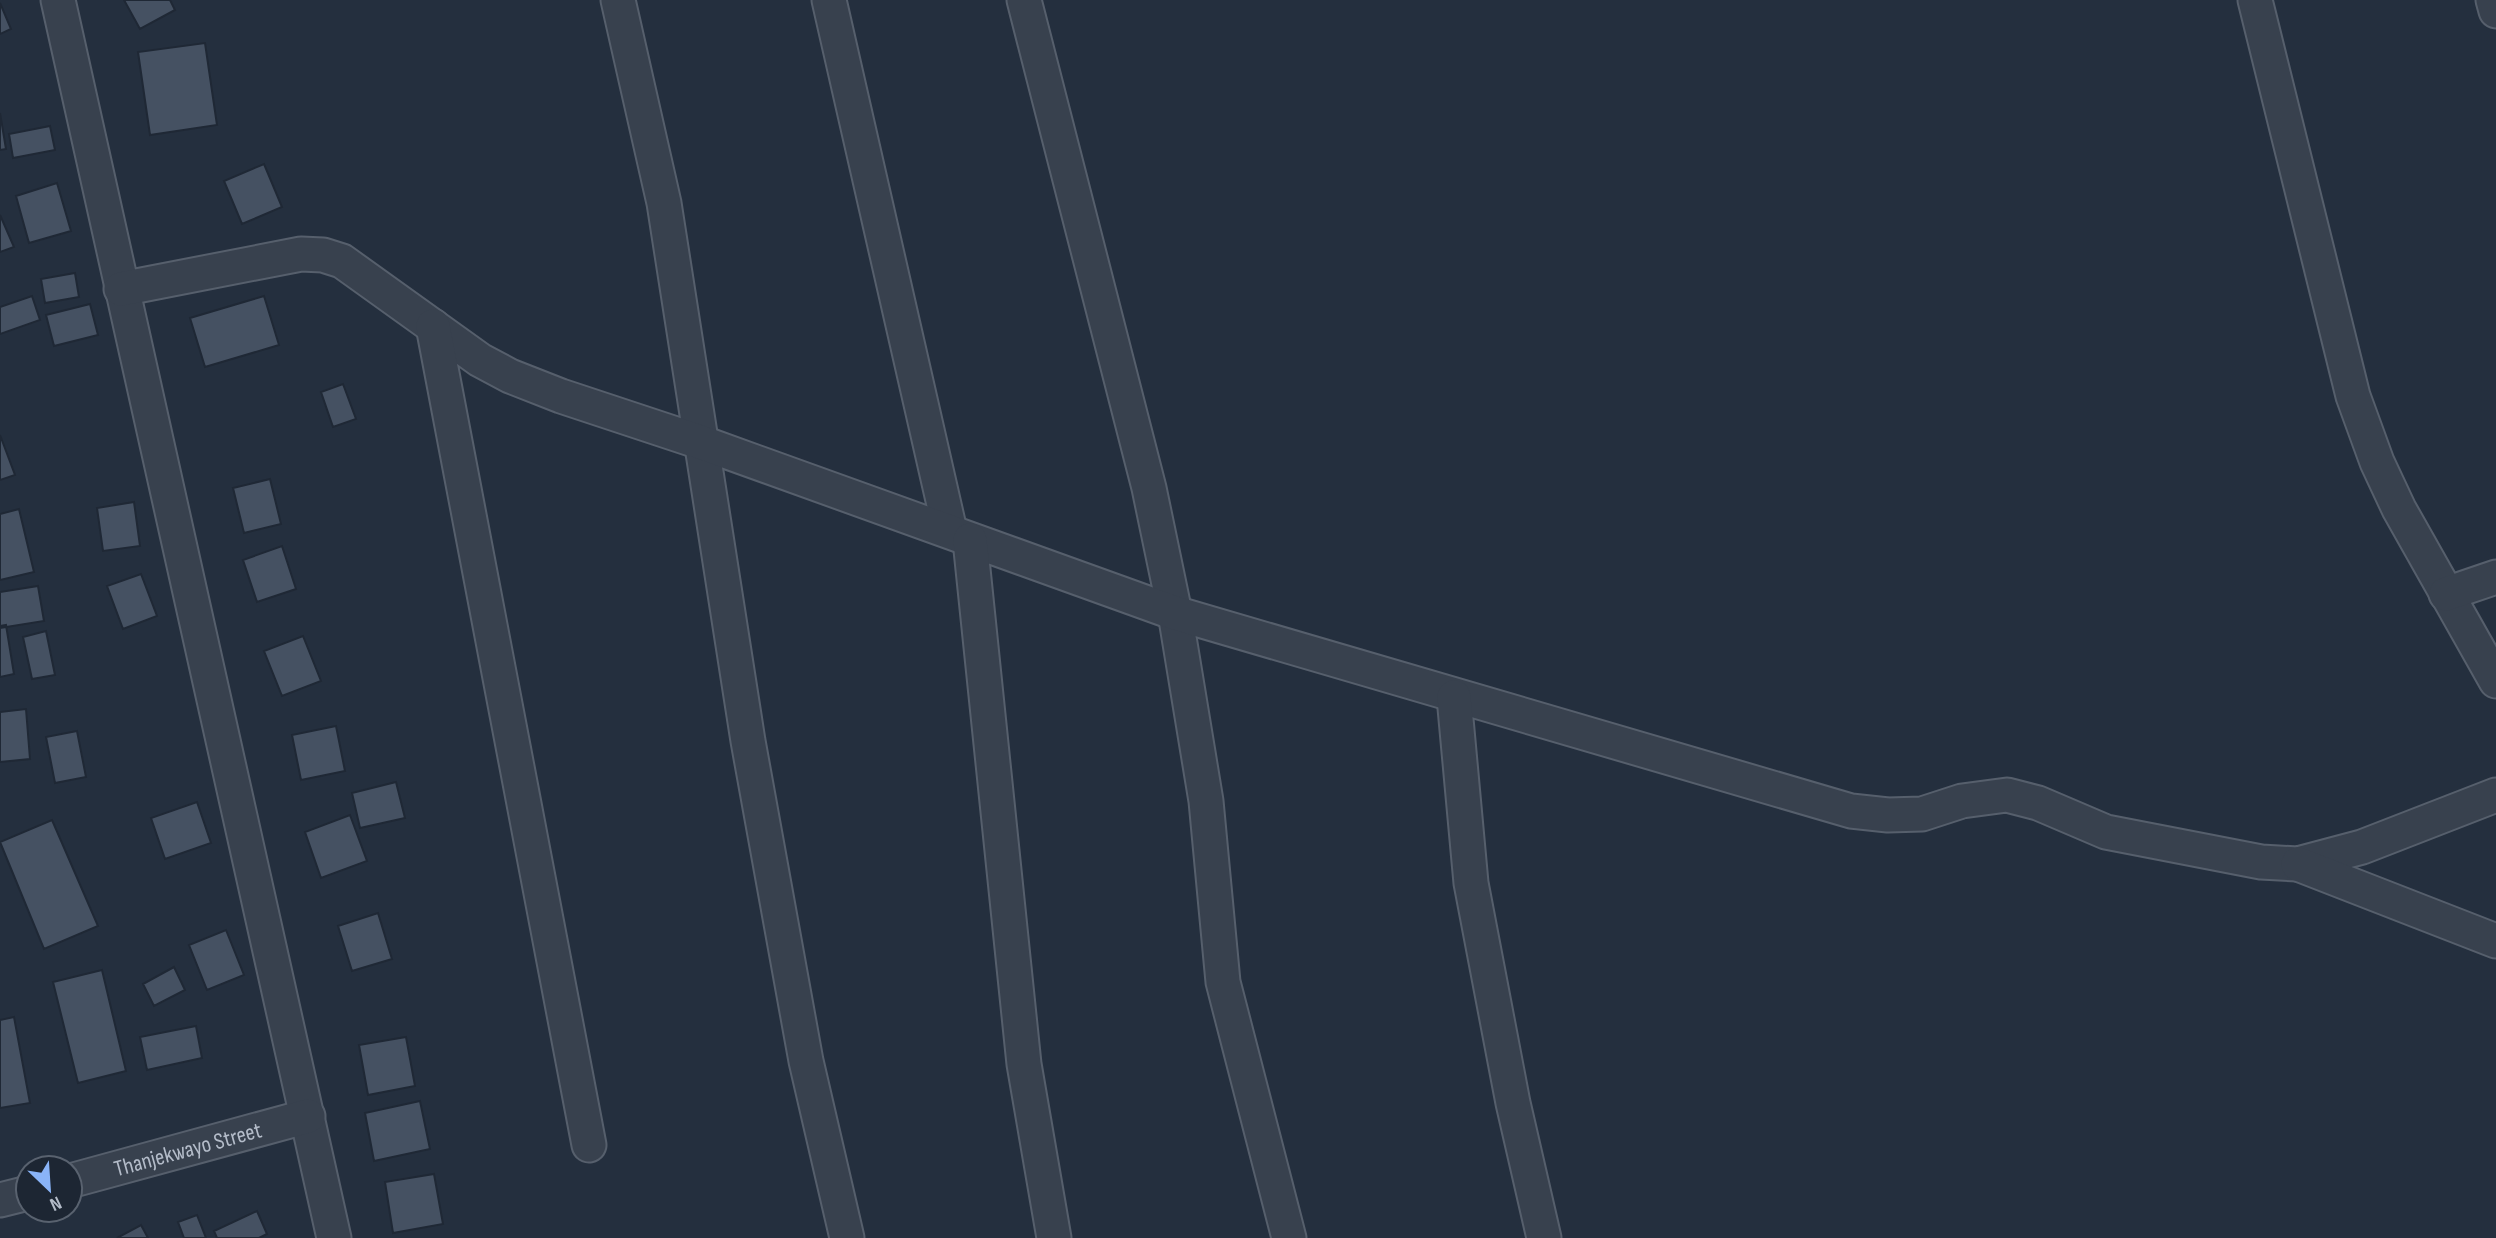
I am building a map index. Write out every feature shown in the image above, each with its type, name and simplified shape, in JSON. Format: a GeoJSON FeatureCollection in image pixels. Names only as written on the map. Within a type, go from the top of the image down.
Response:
{"type":"FeatureCollection","features":[{"type":"Feature","properties":{"kind":"street"},"geometry":{"type":"LineString","coordinates":[[58,0],[334,1238]]}},
{"type":"Feature","properties":{"kind":"street"},"geometry":{"type":"LineString","coordinates":[[618,0],[664,203],[748,741],[806,1061],[847,1238]]}},
{"type":"Feature","properties":{"kind":"street"},"geometry":{"type":"LineString","coordinates":[[829,0],[960,536],[1024,1064],[1054,1238]]}},
{"type":"Feature","properties":{"kind":"street"},"geometry":{"type":"LineString","coordinates":[[1024,0],[1149,488],[1175,612],[1206,801],[1223,982],[1285,1237]]}},
{"type":"Feature","properties":{"kind":"street"},"geometry":{"type":"LineString","coordinates":[[2255,0],[2353,396],[2377,462],[2446,594],[2496,681]]}},
{"type":"Feature","properties":{"kind":"street"},"geometry":{"type":"LineString","coordinates":[[2493,0],[2496,11]]}},
{"type":"Feature","properties":{"kind":"street"},"geometry":{"type":"LineString","coordinates":[[121,289],[267,259],[323,255],[342,261],[480,360],[510,376],[1175,612],[1851,811],[1888,815],[1922,814],[1962,801],[2007,795],[2038,803],[2106,832],[2251,860],[2298,864],[2496,941]]}},
{"type":"Feature","properties":{"kind":"street"},"geometry":{"type":"LineString","coordinates":[[433,326],[589,1145]]}},
{"type":"Feature","properties":{"kind":"street"},"geometry":{"type":"LineString","coordinates":[[2446,594],[2496,577]]}},
{"type":"Feature","properties":{"kind":"street"},"geometry":{"type":"LineString","coordinates":[[1454,696],[1471,883],[1513,1103],[1544,1238]]}},
{"type":"Feature","properties":{"kind":"street"},"geometry":{"type":"LineString","coordinates":[[2298,864],[2362,847],[2496,795]]}},
{"type":"Feature","properties":{"kind":"street","name":"Thanjekwayo Street"},"geometry":{"type":"LineString","coordinates":[[84,1177],[308,1116]]}},
{"type":"Feature","properties":{"kind":"building"},"geometry":{"type":"Polygon","coordinates":[[[124,0],[170,0],[175,10],[140,29],[124,0]]]}},
{"type":"Feature","properties":{"kind":"building"},"geometry":{"type":"Polygon","coordinates":[[[0,3],[11,29],[0,34],[0,3]]]}},
{"type":"Feature","properties":{"kind":"building"},"geometry":{"type":"Polygon","coordinates":[[[205,43],[217,125],[150,135],[138,52],[205,43]]]}},
{"type":"Feature","properties":{"kind":"building"},"geometry":{"type":"Polygon","coordinates":[[[0,113],[6,149],[0,150],[0,113]]]}},
{"type":"Feature","properties":{"kind":"building"},"geometry":{"type":"Polygon","coordinates":[[[50,126],[55,150],[13,158],[9,134],[50,126]]]}},
{"type":"Feature","properties":{"kind":"building"},"geometry":{"type":"Polygon","coordinates":[[[264,164],[282,207],[242,224],[224,181],[264,164]]]}},
{"type":"Feature","properties":{"kind":"building"},"geometry":{"type":"Polygon","coordinates":[[[57,183],[71,231],[29,243],[16,196],[57,183]]]}},
{"type":"Feature","properties":{"kind":"building"},"geometry":{"type":"Polygon","coordinates":[[[0,215],[14,247],[0,252],[0,215]]]}},
{"type":"Feature","properties":{"kind":"building"},"geometry":{"type":"Polygon","coordinates":[[[75,273],[79,297],[45,303],[41,279],[75,273]]]}},
{"type":"Feature","properties":{"kind":"building"},"geometry":{"type":"Polygon","coordinates":[[[32,296],[40,320],[0,334],[0,307],[32,296]]]}},
{"type":"Feature","properties":{"kind":"building"},"geometry":{"type":"Polygon","coordinates":[[[264,296],[279,345],[205,367],[190,318],[264,296]]]}},
{"type":"Feature","properties":{"kind":"building"},"geometry":{"type":"Polygon","coordinates":[[[90,304],[98,335],[54,346],[46,315],[90,304]]]}},
{"type":"Feature","properties":{"kind":"building"},"geometry":{"type":"Polygon","coordinates":[[[343,384],[356,419],[333,427],[321,392],[343,384]]]}},
{"type":"Feature","properties":{"kind":"building"},"geometry":{"type":"Polygon","coordinates":[[[0,435],[15,475],[0,480],[0,435]]]}},
{"type":"Feature","properties":{"kind":"building"},"geometry":{"type":"Polygon","coordinates":[[[270,479],[281,524],[244,533],[233,488],[270,479]]]}},
{"type":"Feature","properties":{"kind":"building"},"geometry":{"type":"Polygon","coordinates":[[[134,502],[140,546],[103,551],[97,508],[134,502]]]}},
{"type":"Feature","properties":{"kind":"building"},"geometry":{"type":"Polygon","coordinates":[[[19,509],[34,572],[0,580],[0,514],[19,509]]]}},
{"type":"Feature","properties":{"kind":"building"},"geometry":{"type":"Polygon","coordinates":[[[282,546],[296,589],[257,602],[243,560],[282,546]]]}},
{"type":"Feature","properties":{"kind":"building"},"geometry":{"type":"Polygon","coordinates":[[[141,574],[157,616],[123,629],[107,586],[141,574]]]}},
{"type":"Feature","properties":{"kind":"building"},"geometry":{"type":"Polygon","coordinates":[[[38,586],[44,621],[0,628],[0,592],[38,586]]]}},
{"type":"Feature","properties":{"kind":"building"},"geometry":{"type":"Polygon","coordinates":[[[6,625],[14,674],[0,677],[0,626],[6,625]]]}},
{"type":"Feature","properties":{"kind":"building"},"geometry":{"type":"Polygon","coordinates":[[[46,631],[55,675],[32,679],[23,637],[46,631]]]}},
{"type":"Feature","properties":{"kind":"building"},"geometry":{"type":"Polygon","coordinates":[[[303,636],[321,681],[282,696],[264,651],[303,636]]]}},
{"type":"Feature","properties":{"kind":"building"},"geometry":{"type":"Polygon","coordinates":[[[26,709],[30,759],[0,762],[0,712],[26,709]]]}},
{"type":"Feature","properties":{"kind":"building"},"geometry":{"type":"Polygon","coordinates":[[[336,726],[345,771],[301,780],[292,735],[336,726]]]}},
{"type":"Feature","properties":{"kind":"building"},"geometry":{"type":"Polygon","coordinates":[[[77,731],[86,777],[55,783],[46,737],[77,731]]]}},
{"type":"Feature","properties":{"kind":"building"},"geometry":{"type":"Polygon","coordinates":[[[396,782],[405,818],[360,828],[352,793],[396,782]]]}},
{"type":"Feature","properties":{"kind":"building"},"geometry":{"type":"Polygon","coordinates":[[[197,802],[211,843],[165,859],[151,818],[197,802]]]}},
{"type":"Feature","properties":{"kind":"building"},"geometry":{"type":"Polygon","coordinates":[[[350,815],[367,861],[321,878],[305,832],[350,815]]]}},
{"type":"Feature","properties":{"kind":"building"},"geometry":{"type":"Polygon","coordinates":[[[52,820],[98,926],[44,949],[0,842],[52,820]]]}},
{"type":"Feature","properties":{"kind":"building"},"geometry":{"type":"Polygon","coordinates":[[[378,913],[392,959],[352,971],[338,926],[378,913]]]}},
{"type":"Feature","properties":{"kind":"building"},"geometry":{"type":"Polygon","coordinates":[[[226,930],[244,975],[207,990],[189,945],[226,930]]]}},
{"type":"Feature","properties":{"kind":"building"},"geometry":{"type":"Polygon","coordinates":[[[174,967],[185,990],[154,1006],[143,984],[174,967]]]}},
{"type":"Feature","properties":{"kind":"building"},"geometry":{"type":"Polygon","coordinates":[[[102,970],[126,1071],[78,1083],[53,982],[102,970]]]}},
{"type":"Feature","properties":{"kind":"building"},"geometry":{"type":"Polygon","coordinates":[[[14,1017],[30,1103],[0,1108],[0,1020],[14,1017]]]}},
{"type":"Feature","properties":{"kind":"building"},"geometry":{"type":"Polygon","coordinates":[[[196,1026],[202,1058],[147,1070],[140,1037],[196,1026]]]}},
{"type":"Feature","properties":{"kind":"building"},"geometry":{"type":"Polygon","coordinates":[[[406,1037],[415,1086],[368,1095],[359,1045],[406,1037]]]}},
{"type":"Feature","properties":{"kind":"building"},"geometry":{"type":"Polygon","coordinates":[[[420,1101],[430,1149],[374,1161],[365,1113],[420,1101]]]}},
{"type":"Feature","properties":{"kind":"building"},"geometry":{"type":"Polygon","coordinates":[[[434,1174],[443,1224],[393,1233],[385,1182],[434,1174]]]}},
{"type":"Feature","properties":{"kind":"building"},"geometry":{"type":"Polygon","coordinates":[[[257,1211],[267,1234],[259,1238],[217,1238],[214,1231],[257,1211]]]}},
{"type":"Feature","properties":{"kind":"building"},"geometry":{"type":"Polygon","coordinates":[[[197,1215],[206,1238],[184,1238],[178,1222],[197,1215]]]}},
{"type":"Feature","properties":{"kind":"building"},"geometry":{"type":"Polygon","coordinates":[[[141,1225],[148,1238],[117,1238],[141,1225]]]}}]}
